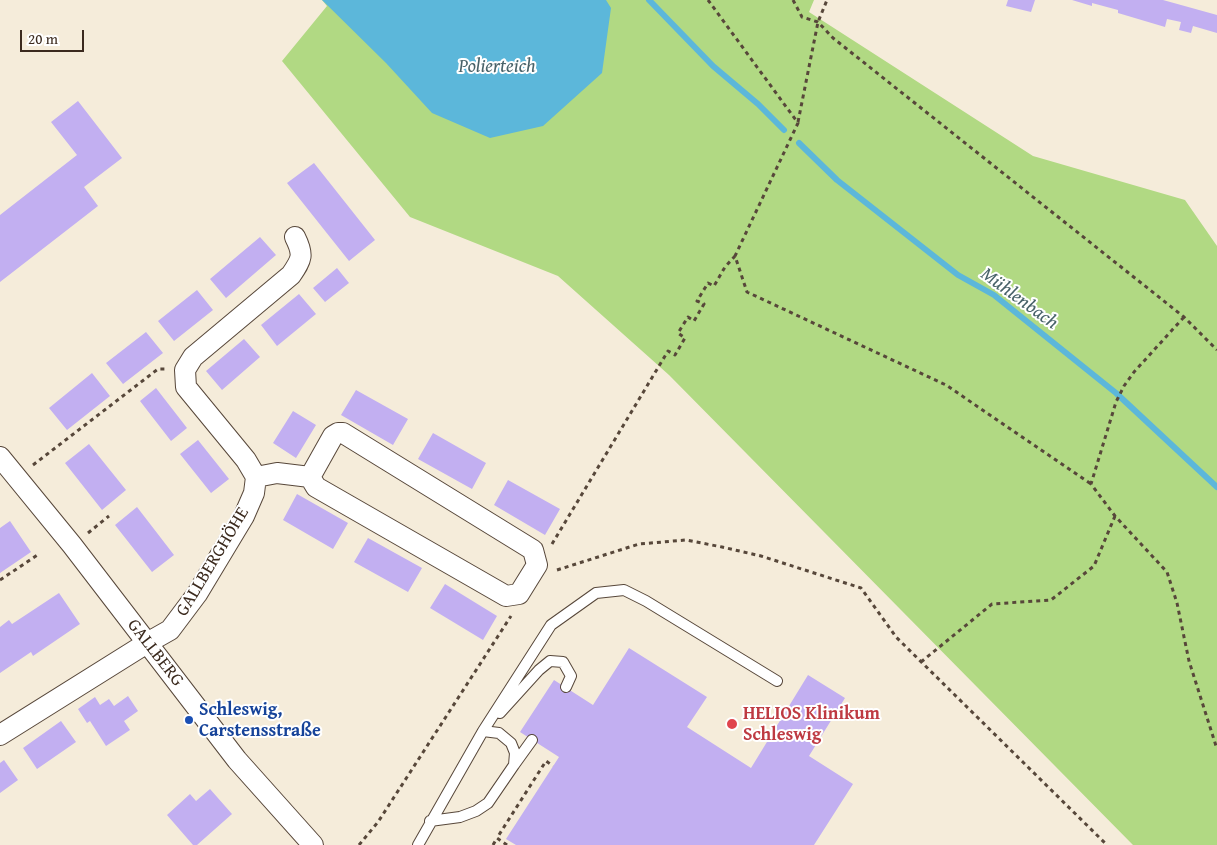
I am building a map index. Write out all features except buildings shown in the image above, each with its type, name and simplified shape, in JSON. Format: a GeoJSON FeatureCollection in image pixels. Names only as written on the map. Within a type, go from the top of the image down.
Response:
{"type":"FeatureCollection","features":[{"type":"Feature","properties":{"kind":"street"},"geometry":{"type":"LineString","coordinates":[[295,237],[302,251],[299,263],[291,276],[193,357],[185,370],[186,387],[246,460],[256,477],[277,473],[310,477],[316,486],[506,596],[529,579],[533,550],[343,433],[338,433],[334,436],[310,477]]}},
{"type":"Feature","properties":{"kind":"street","name":"GALLBERG"},"geometry":{"type":"LineString","coordinates":[[0,457],[72,545],[237,760],[313,845]]}},
{"type":"Feature","properties":{"kind":"street","name":"GALLBERGHÖHE"},"geometry":{"type":"LineString","coordinates":[[0,735],[146,643],[170,630],[198,594],[244,516],[254,493],[256,477]]}},
{"type":"Feature","properties":{"kind":"lane"},"geometry":{"type":"LineString","coordinates":[[418,845],[483,731],[550,625],[596,593],[624,590],[646,601],[777,680]]}},
{"type":"Feature","properties":{"kind":"lane"},"geometry":{"type":"LineString","coordinates":[[483,731],[539,670],[550,661],[563,662],[571,676],[566,687]]}},
{"type":"Feature","properties":{"kind":"lane"},"geometry":{"type":"LineString","coordinates":[[483,731],[499,733],[511,743],[515,753],[514,765]]}},
{"type":"Feature","properties":{"kind":"lane"},"geometry":{"type":"LineString","coordinates":[[430,821],[460,817],[476,811],[488,803],[532,740]]}},
{"type":"Feature","properties":{"kind":"path"},"geometry":{"type":"LineString","coordinates":[[708,0],[798,123]]}},
{"type":"Feature","properties":{"kind":"path"},"geometry":{"type":"LineString","coordinates":[[793,0],[802,17],[818,22],[833,38],[1184,317],[1217,350]]}},
{"type":"Feature","properties":{"kind":"path"},"geometry":{"type":"LineString","coordinates":[[359,845],[378,822],[513,613],[529,579],[553,544],[668,351],[675,355],[685,338],[678,333],[688,316],[694,321],[704,304],[698,301],[708,283],[714,286],[725,267],[735,256],[798,123],[818,22],[828,0]]}},
{"type":"Feature","properties":{"kind":"path"},"geometry":{"type":"LineString","coordinates":[[735,256],[747,292],[946,385],[1091,484],[1115,516],[1167,572],[1177,603],[1189,661],[1217,749]]}},
{"type":"Feature","properties":{"kind":"path"},"geometry":{"type":"LineString","coordinates":[[1091,484],[1116,402],[1124,386],[1134,372],[1184,317]]}},
{"type":"Feature","properties":{"kind":"path"},"geometry":{"type":"LineString","coordinates":[[42,457],[158,369],[185,370]]}},
{"type":"Feature","properties":{"kind":"path"},"geometry":{"type":"LineString","coordinates":[[72,545],[109,516]]}},
{"type":"Feature","properties":{"kind":"path"},"geometry":{"type":"LineString","coordinates":[[921,662],[992,604],[1051,600],[1094,566],[1115,516]]}},
{"type":"Feature","properties":{"kind":"path"},"geometry":{"type":"LineString","coordinates":[[529,579],[639,544],[686,540],[762,556],[861,588],[896,637],[1107,845]]}},
{"type":"Feature","properties":{"kind":"path"},"geometry":{"type":"LineString","coordinates":[[0,580],[40,554]]}},
{"type":"Feature","properties":{"kind":"path"},"geometry":{"type":"LineString","coordinates":[[493,845],[546,761],[553,766]]}},
{"type":"Feature","properties":{"kind":"path"},"geometry":{"type":"LineString","coordinates":[[497,838],[507,845]]}},
{"type":"Feature","properties":{"kind":"green space"},"geometry":{"type":"Polygon","coordinates":[[[322,0],[814,0],[809,12],[1033,156],[1185,200],[1217,246],[1217,845],[1133,845],[669,375],[558,276],[410,217],[282,61],[327,6],[322,0]]]}},
{"type":"Feature","properties":{"kind":"water","name":"Polierteich"},"geometry":{"type":"Polygon","coordinates":[[[322,0],[606,0],[611,8],[602,73],[543,126],[490,138],[432,113],[386,63],[322,0]]]}},
{"type":"Feature","properties":{"kind":"waterway","name":"Mühlenbach"},"geometry":{"type":"LineString","coordinates":[[649,0],[713,66],[758,104],[784,130]]}},
{"type":"Feature","properties":{"kind":"waterway","name":"Mühlenbach"},"geometry":{"type":"LineString","coordinates":[[799,143],[837,180],[958,275],[994,295],[1116,393],[1217,487]]}},
{"type":"Feature","properties":{"kind":"place","name":"Schleswig, Carstensstraße"},"geometry":{"type":"Point","coordinates":[189,720]}},
{"type":"Feature","properties":{"kind":"place","name":"HELIOS Klinikum Schleswig"},"geometry":{"type":"Point","coordinates":[732,724]}}]}
